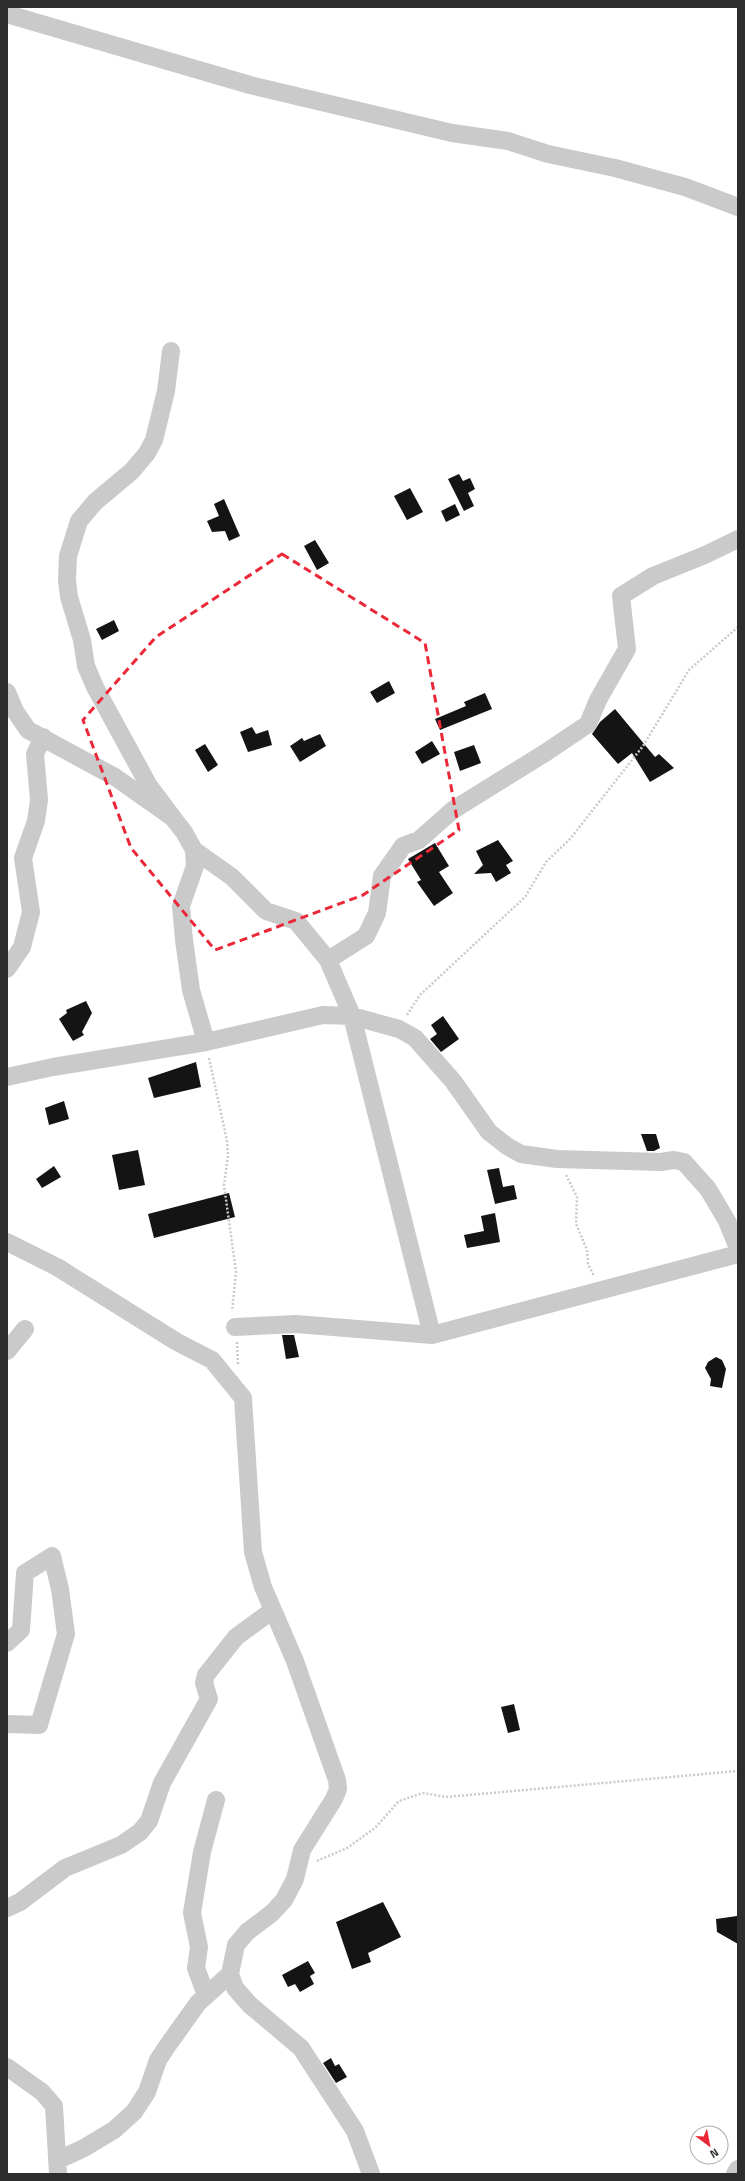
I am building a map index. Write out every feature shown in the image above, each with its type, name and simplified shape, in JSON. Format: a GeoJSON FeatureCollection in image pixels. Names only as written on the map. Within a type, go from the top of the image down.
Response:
{"type":"FeatureCollection","features":[{"type":"Feature","properties":{"kind":"street"},"geometry":{"type":"LineString","coordinates":[[7,14],[250,85],[452,133],[508,141],[548,154],[615,168],[685,187],[738,207]]}},
{"type":"Feature","properties":{"kind":"street"},"geometry":{"type":"LineString","coordinates":[[171,351],[166,391],[154,440],[147,453],[132,471],[95,502],[79,521],[68,556],[67,580],[69,597],[82,640],[86,666],[95,688],[149,786],[173,818],[194,850],[232,877],[266,911],[296,922],[328,960],[352,1016],[432,1335]]}},
{"type":"Feature","properties":{"kind":"street"},"geometry":{"type":"LineString","coordinates":[[328,960],[366,936],[377,913],[382,876],[403,846],[420,840],[453,810],[546,754],[588,724],[598,700],[627,649],[621,596],[653,576],[705,555],[738,539]]}},
{"type":"Feature","properties":{"kind":"street"},"geometry":{"type":"LineString","coordinates":[[7,692],[25,726],[115,777],[173,818]]}},
{"type":"Feature","properties":{"kind":"street"},"geometry":{"type":"LineString","coordinates":[[7,969],[22,947],[31,912],[24,858],[36,822],[39,800],[35,754],[43,737]]}},
{"type":"Feature","properties":{"kind":"street"},"geometry":{"type":"LineString","coordinates":[[194,850],[195,866],[181,906],[191,990],[206,1042]]}},
{"type":"Feature","properties":{"kind":"street"},"geometry":{"type":"LineString","coordinates":[[7,1077],[53,1067],[206,1042],[322,1015],[352,1016],[399,1029],[415,1038],[453,1081],[488,1132],[521,1154],[557,1159],[661,1162],[674,1160],[684,1162],[708,1189],[727,1221],[738,1248]]}},
{"type":"Feature","properties":{"kind":"street"},"geometry":{"type":"LineString","coordinates":[[7,1242],[57,1267],[177,1342],[212,1360],[238,1392],[245,1406],[246,1471],[252,1552],[263,1587],[295,1661],[337,1780],[338,1789],[334,1799],[302,1850],[295,1879],[284,1900],[272,1913],[247,1932],[236,1945],[230,1974],[235,1988],[250,2005],[301,2048],[355,2131],[371,2174]]}},
{"type":"Feature","properties":{"kind":"street"},"geometry":{"type":"LineString","coordinates":[[234,1327],[296,1324],[432,1335],[738,1254]]}},
{"type":"Feature","properties":{"kind":"street"},"geometry":{"type":"LineString","coordinates":[[7,1351],[25,1329]]}},
{"type":"Feature","properties":{"kind":"street"},"geometry":{"type":"LineString","coordinates":[[7,1644],[21,1630],[25,1573],[52,1556],[60,1589],[66,1634],[39,1725],[7,1724]]}},
{"type":"Feature","properties":{"kind":"street"},"geometry":{"type":"LineString","coordinates":[[7,1908],[20,1902],[65,1868],[121,1845],[140,1832],[149,1821],[162,1784],[209,1699],[204,1684],[206,1675],[236,1637],[273,1610]]}},
{"type":"Feature","properties":{"kind":"street"},"geometry":{"type":"LineString","coordinates":[[206,1995],[196,1968],[198,1947],[192,1913],[202,1852],[216,1800]]}},
{"type":"Feature","properties":{"kind":"street"},"geometry":{"type":"LineString","coordinates":[[58,2167],[84,2148],[114,2130],[134,2112],[147,2092],[158,2060],[198,2003],[230,1974]]}},
{"type":"Feature","properties":{"kind":"street"},"geometry":{"type":"LineString","coordinates":[[7,2067],[42,2092],[54,2106],[58,2167]]}},
{"type":"Feature","properties":{"kind":"street"},"geometry":{"type":"LineString","coordinates":[[736,2174],[738,2169]]}},
{"type":"Feature","properties":{"kind":"path"},"geometry":{"type":"LineString","coordinates":[[399,1029],[420,995],[525,898],[546,862],[570,839],[643,746],[689,670],[738,627]]}},
{"type":"Feature","properties":{"kind":"path"},"geometry":{"type":"LineString","coordinates":[[206,1042],[227,1141],[228,1156],[224,1185],[236,1272],[232,1310],[238,1353],[238,1392]]}},
{"type":"Feature","properties":{"kind":"path"},"geometry":{"type":"LineString","coordinates":[[557,1159],[577,1197],[576,1224],[587,1250],[588,1264],[594,1278]]}},
{"type":"Feature","properties":{"kind":"path"},"geometry":{"type":"LineString","coordinates":[[295,1879],[319,1859],[347,1848],[375,1828],[399,1801],[423,1793],[446,1798],[738,1771]]}},
{"type":"Feature","properties":{"kind":"highlighted area"},"geometry":{"type":"Polygon","coordinates":[[[282,554],[425,643],[459,830],[363,895],[215,950],[131,848],[83,720],[156,637],[282,554]]]}},
{"type":"Feature","properties":{"kind":"building"},"geometry":{"type":"Polygon","coordinates":[[[459,474],[463,481],[470,478],[475,489],[468,493],[474,506],[464,511],[448,479],[459,474]]]}},
{"type":"Feature","properties":{"kind":"building"},"geometry":{"type":"Polygon","coordinates":[[[410,488],[423,512],[407,520],[394,496],[410,488]]]}},
{"type":"Feature","properties":{"kind":"building"},"geometry":{"type":"Polygon","coordinates":[[[224,499],[240,536],[229,541],[225,531],[212,532],[207,521],[219,516],[214,504],[224,499]]]}},
{"type":"Feature","properties":{"kind":"building"},"geometry":{"type":"Polygon","coordinates":[[[455,504],[460,515],[446,522],[441,511],[455,504]]]}},
{"type":"Feature","properties":{"kind":"building"},"geometry":{"type":"Polygon","coordinates":[[[315,540],[329,563],[317,570],[304,546],[315,540]]]}},
{"type":"Feature","properties":{"kind":"building"},"geometry":{"type":"Polygon","coordinates":[[[114,620],[119,631],[102,640],[96,629],[114,620]]]}},
{"type":"Feature","properties":{"kind":"building"},"geometry":{"type":"Polygon","coordinates":[[[389,681],[395,693],[377,703],[370,692],[389,681]]]}},
{"type":"Feature","properties":{"kind":"building"},"geometry":{"type":"Polygon","coordinates":[[[485,693],[492,709],[440,730],[435,719],[466,706],[464,702],[485,693]]]}},
{"type":"Feature","properties":{"kind":"building"},"geometry":{"type":"Polygon","coordinates":[[[615,709],[655,757],[659,754],[674,768],[650,782],[632,753],[618,764],[592,734],[600,722],[615,709]]]}},
{"type":"Feature","properties":{"kind":"building"},"geometry":{"type":"Polygon","coordinates":[[[252,727],[256,734],[268,730],[272,745],[248,752],[240,732],[252,727]]]}},
{"type":"Feature","properties":{"kind":"building"},"geometry":{"type":"Polygon","coordinates":[[[320,734],[326,746],[300,762],[290,746],[302,738],[304,741],[320,734]]]}},
{"type":"Feature","properties":{"kind":"building"},"geometry":{"type":"Polygon","coordinates":[[[432,741],[440,754],[422,764],[415,752],[432,741]]]}},
{"type":"Feature","properties":{"kind":"building"},"geometry":{"type":"Polygon","coordinates":[[[205,744],[218,765],[208,772],[195,750],[205,744]]]}},
{"type":"Feature","properties":{"kind":"building"},"geometry":{"type":"Polygon","coordinates":[[[474,745],[481,763],[460,771],[454,752],[474,745]]]}},
{"type":"Feature","properties":{"kind":"building"},"geometry":{"type":"Polygon","coordinates":[[[498,840],[513,861],[506,865],[511,873],[496,882],[491,873],[474,874],[483,865],[476,851],[498,840]]]}},
{"type":"Feature","properties":{"kind":"building"},"geometry":{"type":"Polygon","coordinates":[[[435,843],[449,866],[439,872],[453,893],[434,906],[417,882],[421,880],[408,859],[435,843]]]}},
{"type":"Feature","properties":{"kind":"building"},"geometry":{"type":"Polygon","coordinates":[[[86,1001],[92,1013],[82,1032],[84,1035],[73,1041],[59,1019],[67,1013],[66,1010],[86,1001]]]}},
{"type":"Feature","properties":{"kind":"building"},"geometry":{"type":"Polygon","coordinates":[[[443,1016],[459,1039],[441,1052],[430,1039],[437,1034],[431,1025],[443,1016]]]}},
{"type":"Feature","properties":{"kind":"building"},"geometry":{"type":"Polygon","coordinates":[[[196,1062],[201,1087],[154,1098],[148,1078],[196,1062]]]}},
{"type":"Feature","properties":{"kind":"building"},"geometry":{"type":"Polygon","coordinates":[[[64,1101],[69,1119],[49,1125],[45,1108],[64,1101]]]}},
{"type":"Feature","properties":{"kind":"building"},"geometry":{"type":"Polygon","coordinates":[[[641,1134],[656,1134],[660,1148],[654,1151],[647,1151],[641,1134]]]}},
{"type":"Feature","properties":{"kind":"building"},"geometry":{"type":"Polygon","coordinates":[[[138,1150],[145,1185],[119,1190],[112,1155],[138,1150]]]}},
{"type":"Feature","properties":{"kind":"building"},"geometry":{"type":"Polygon","coordinates":[[[54,1166],[61,1177],[42,1188],[36,1179],[54,1166]]]}},
{"type":"Feature","properties":{"kind":"building"},"geometry":{"type":"Polygon","coordinates":[[[499,1168],[503,1187],[514,1185],[517,1199],[495,1204],[487,1170],[499,1168]]]}},
{"type":"Feature","properties":{"kind":"building"},"geometry":{"type":"Polygon","coordinates":[[[229,1193],[235,1217],[154,1238],[148,1214],[229,1193]]]}},
{"type":"Feature","properties":{"kind":"building"},"geometry":{"type":"Polygon","coordinates":[[[495,1213],[500,1242],[467,1248],[464,1235],[484,1231],[481,1216],[495,1213]]]}},
{"type":"Feature","properties":{"kind":"building"},"geometry":{"type":"Polygon","coordinates":[[[282,1335],[294,1335],[299,1357],[286,1359],[282,1335]]]}},
{"type":"Feature","properties":{"kind":"building"},"geometry":{"type":"Polygon","coordinates":[[[716,1357],[722,1360],[726,1369],[722,1388],[710,1386],[711,1379],[705,1368],[708,1362],[716,1357]]]}},
{"type":"Feature","properties":{"kind":"building"},"geometry":{"type":"Polygon","coordinates":[[[514,1704],[520,1730],[508,1733],[501,1707],[514,1704]]]}},
{"type":"Feature","properties":{"kind":"building"},"geometry":{"type":"Polygon","coordinates":[[[383,1902],[401,1937],[368,1953],[371,1962],[352,1969],[336,1922],[383,1902]]]}},
{"type":"Feature","properties":{"kind":"building"},"geometry":{"type":"Polygon","coordinates":[[[737,1916],[738,1944],[717,1932],[716,1919],[737,1916]]]}},
{"type":"Feature","properties":{"kind":"building"},"geometry":{"type":"Polygon","coordinates":[[[308,1961],[315,1973],[310,1976],[314,1984],[300,1992],[295,1984],[288,1987],[282,1975],[308,1961]]]}},
{"type":"Feature","properties":{"kind":"building"},"geometry":{"type":"Polygon","coordinates":[[[331,2058],[335,2066],[339,2064],[347,2077],[336,2083],[323,2063],[331,2058]]]}}]}
